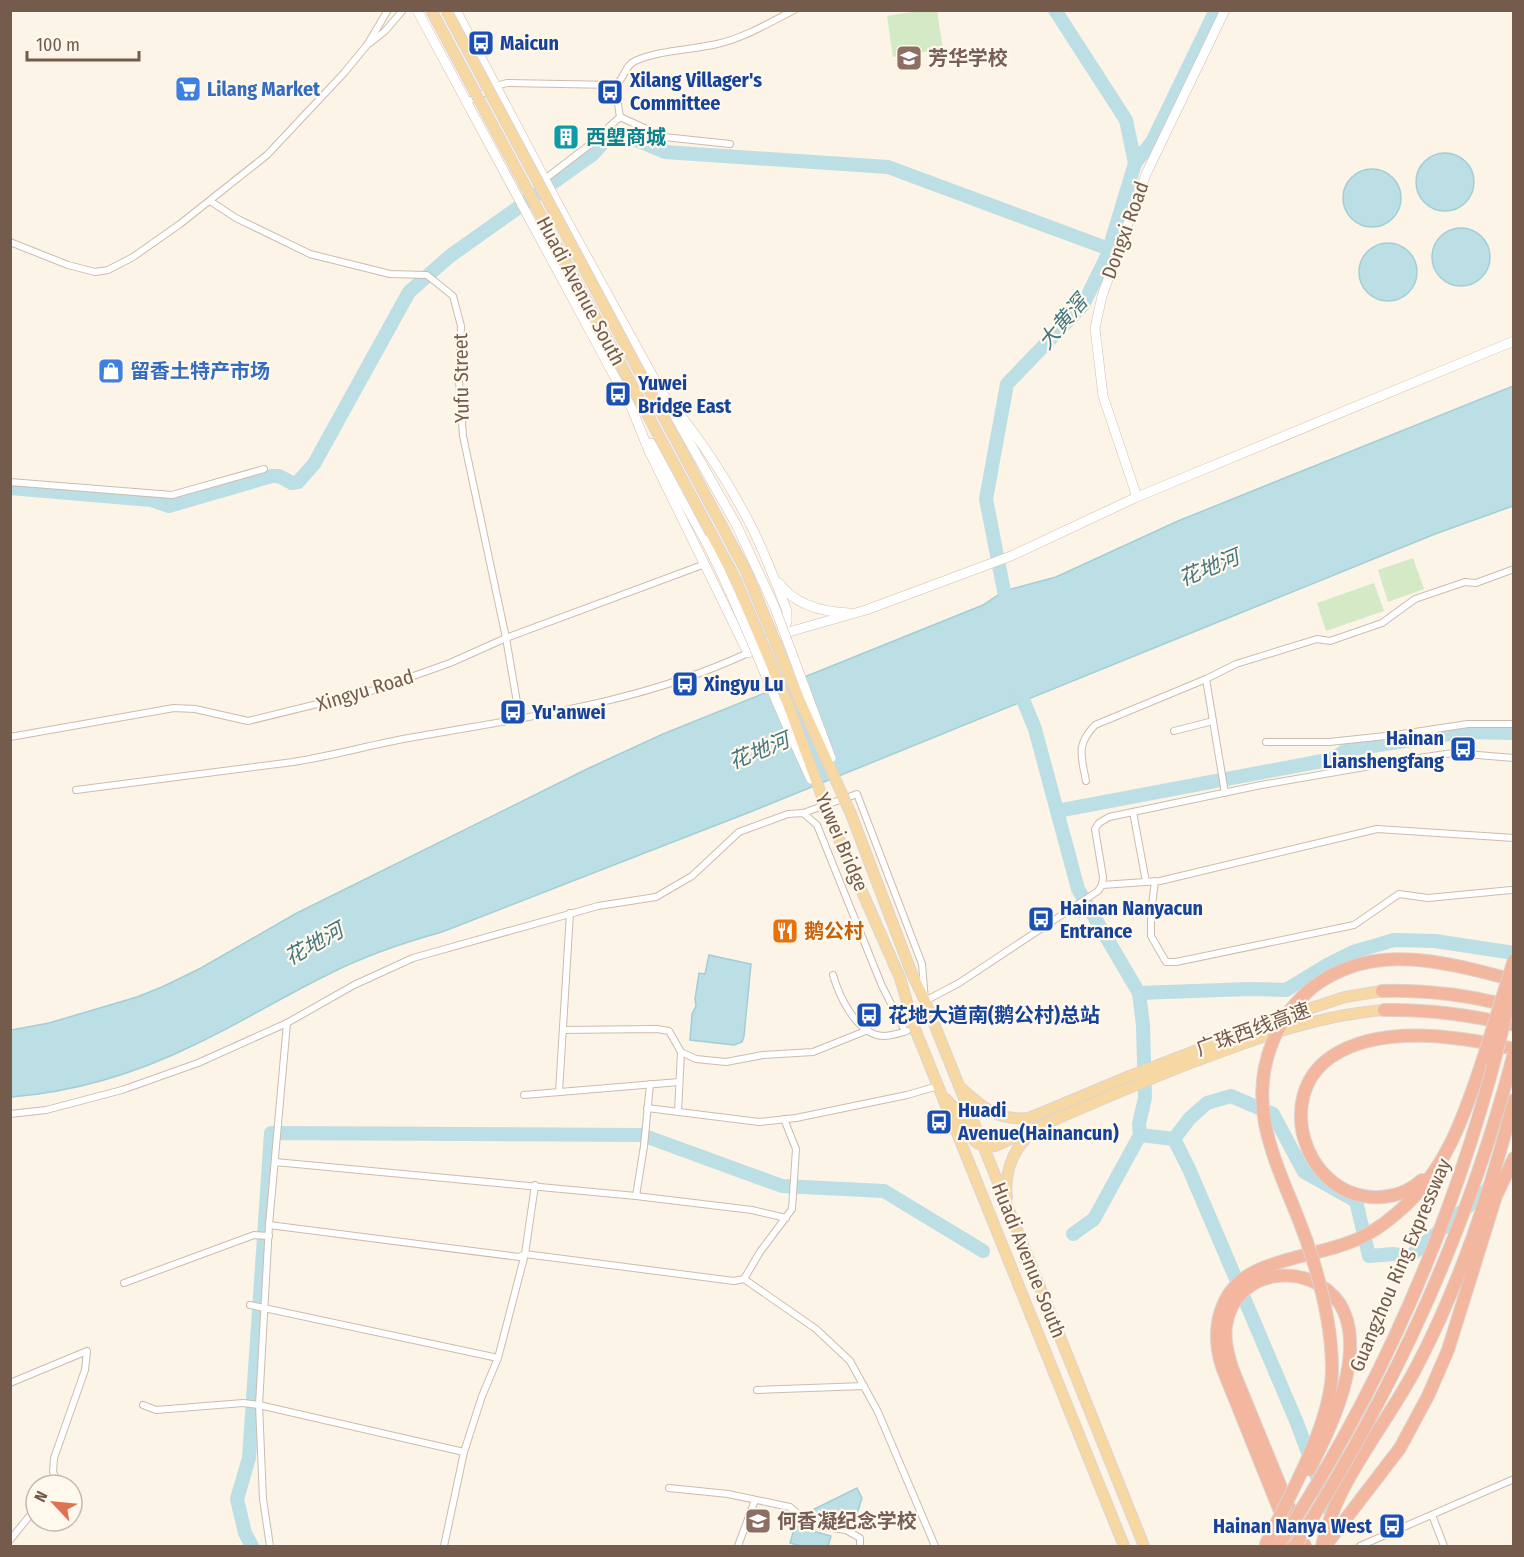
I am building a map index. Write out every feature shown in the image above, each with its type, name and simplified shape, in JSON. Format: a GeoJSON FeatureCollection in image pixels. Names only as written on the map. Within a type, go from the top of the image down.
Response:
{"type":"FeatureCollection","features":[{"type":"Feature","properties":{"kind":"highway"},"geometry":{"type":"LineString","coordinates":[[1266,1546],[1317,1432],[1329,1397],[1332,1372],[1330,1335],[1320,1283],[1303,1230],[1271,1151],[1264,1122],[1262,1082],[1271,1045],[1282,1022],[1298,1001],[1324,980],[1344,969],[1372,961],[1399,958],[1442,963],[1514,980]]}},
{"type":"Feature","properties":{"kind":"highway"},"geometry":{"type":"LineString","coordinates":[[1295,1546],[1223,1372],[1217,1346],[1216,1325],[1220,1310],[1236,1286],[1249,1275],[1269,1266],[1341,1246],[1367,1234],[1389,1220],[1414,1197],[1430,1178],[1458,1131],[1514,960]]}},
{"type":"Feature","properties":{"kind":"highway","name":"Guangzhou Ring Expressway"},"geometry":{"type":"LineString","coordinates":[[1278,1546],[1360,1407],[1425,1269],[1470,1146],[1498,1050],[1514,980]]}},
{"type":"Feature","properties":{"kind":"highway"},"geometry":{"type":"LineString","coordinates":[[1382,991],[1444,994],[1514,1007]]}},
{"type":"Feature","properties":{"kind":"highway"},"geometry":{"type":"LineString","coordinates":[[1384,1010],[1445,1012],[1514,1025]]}},
{"type":"Feature","properties":{"kind":"highway"},"geometry":{"type":"LineString","coordinates":[[1483,1059],[1470,1095],[1446,1145],[1423,1179],[1408,1190],[1377,1197],[1361,1195],[1346,1190],[1325,1176],[1313,1161],[1305,1145],[1300,1115],[1305,1092],[1318,1069],[1342,1051],[1371,1041],[1407,1037],[1454,1039],[1514,1051]]}},
{"type":"Feature","properties":{"kind":"highway","name":"Guangzhou Ring Expressway"},"geometry":{"type":"LineString","coordinates":[[1295,1546],[1365,1430],[1395,1374],[1427,1304],[1480,1166],[1514,1051]]}},
{"type":"Feature","properties":{"kind":"highway"},"geometry":{"type":"LineString","coordinates":[[1324,1546],[1328,1526],[1342,1489],[1407,1384],[1442,1316],[1490,1187],[1514,1100]]}},
{"type":"Feature","properties":{"kind":"highway"},"geometry":{"type":"LineString","coordinates":[[1324,1546],[1400,1448],[1428,1396],[1448,1350],[1496,1196],[1514,1158]]}},
{"type":"Feature","properties":{"kind":"highway"},"geometry":{"type":"LineString","coordinates":[[1266,1546],[1320,1449],[1340,1398],[1351,1340],[1349,1324],[1340,1304],[1330,1292],[1310,1280],[1294,1276],[1274,1276],[1260,1281],[1244,1292],[1231,1310],[1226,1326],[1226,1344],[1232,1368],[1305,1546]]}},
{"type":"Feature","properties":{"kind":"main road","name":"Huadi Avenue South"},"geometry":{"type":"LineString","coordinates":[[431,10],[735,578],[788,704]]}},
{"type":"Feature","properties":{"kind":"main road","name":"Huadi Avenue South"},"geometry":{"type":"LineString","coordinates":[[446,10],[746,572],[850,814],[912,974],[925,1001],[1144,1546]]}},
{"type":"Feature","properties":{"kind":"main road","name":"Yuwei Bridge"},"geometry":{"type":"LineString","coordinates":[[788,704],[831,821],[900,978]]}},
{"type":"Feature","properties":{"kind":"main road","name":"Huadi Avenue South"},"geometry":{"type":"LineString","coordinates":[[900,978],[910,1030],[939,1089],[1124,1546]]}},
{"type":"Feature","properties":{"kind":"main road","name":"广珠西线高速"},"geometry":{"type":"LineString","coordinates":[[1129,1082],[1306,1008],[1345,997],[1382,991]]}},
{"type":"Feature","properties":{"kind":"main road","name":"广珠西线高速"},"geometry":{"type":"LineString","coordinates":[[1162,1069],[1307,1023],[1384,1010]]}},
{"type":"Feature","properties":{"kind":"main road"},"geometry":{"type":"LineString","coordinates":[[939,1089],[950,1096],[955,1093],[958,1086],[983,1107],[1002,1117],[1015,1120],[1041,1114],[1129,1082]]}},
{"type":"Feature","properties":{"kind":"main road"},"geometry":{"type":"LineString","coordinates":[[939,1089],[960,1114],[969,1135],[975,1142],[983,1146],[995,1146],[1045,1125],[1129,1082]]}},
{"type":"Feature","properties":{"kind":"main road"},"geometry":{"type":"LineString","coordinates":[[1009,1212],[1006,1193],[1008,1171],[1024,1140],[1045,1125]]}},
{"type":"Feature","properties":{"kind":"street"},"geometry":{"type":"LineString","coordinates":[[367,45],[388,10]]}},
{"type":"Feature","properties":{"kind":"street"},"geometry":{"type":"LineString","coordinates":[[10,242],[79,268],[101,272],[133,257],[253,167],[281,141],[367,45],[384,31],[403,10]]}},
{"type":"Feature","properties":{"kind":"street","name":"Huadi Avenue South"},"geometry":{"type":"LineString","coordinates":[[417,10],[632,409],[649,451],[748,653]]}},
{"type":"Feature","properties":{"kind":"street","name":"Huadi Avenue South"},"geometry":{"type":"LineString","coordinates":[[456,10],[662,393],[687,424],[749,522],[788,616],[786,625],[779,636]]}},
{"type":"Feature","properties":{"kind":"street"},"geometry":{"type":"LineString","coordinates":[[466,102],[496,86],[514,82],[615,85],[633,62],[730,40],[794,10]]}},
{"type":"Feature","properties":{"kind":"street","name":"Dongxi Road"},"geometry":{"type":"LineString","coordinates":[[1137,497],[1103,396],[1095,328],[1102,296],[1146,174],[1225,10]]}},
{"type":"Feature","properties":{"kind":"street"},"geometry":{"type":"LineString","coordinates":[[615,85],[620,117]]}},
{"type":"Feature","properties":{"kind":"street"},"geometry":{"type":"LineString","coordinates":[[620,117],[664,136],[730,144]]}},
{"type":"Feature","properties":{"kind":"street"},"geometry":{"type":"LineString","coordinates":[[545,179],[588,146],[620,117]]}},
{"type":"Feature","properties":{"kind":"street","name":"Yufu Street"},"geometry":{"type":"LineString","coordinates":[[210,201],[236,218],[310,254],[390,274],[427,275],[453,296],[461,326],[459,381],[462,436],[506,638],[520,720]]}},
{"type":"Feature","properties":{"kind":"street"},"geometry":{"type":"LineString","coordinates":[[76,790],[295,761],[409,738],[579,709],[625,697],[708,669],[748,653],[779,636],[866,610],[1011,556],[1137,497],[1514,341]]}},
{"type":"Feature","properties":{"kind":"street"},"geometry":{"type":"LineString","coordinates":[[662,393],[737,526],[775,608],[809,696],[850,814]]}},
{"type":"Feature","properties":{"kind":"street"},"geometry":{"type":"LineString","coordinates":[[632,409],[705,540],[731,593],[778,708],[831,821]]}},
{"type":"Feature","properties":{"kind":"street"},"geometry":{"type":"LineString","coordinates":[[10,482],[172,495],[264,469]]}},
{"type":"Feature","properties":{"kind":"street","name":"Xingyu Road"},"geometry":{"type":"LineString","coordinates":[[10,736],[183,707],[242,720],[262,718],[374,690],[450,663],[506,638],[705,564]]}},
{"type":"Feature","properties":{"kind":"street"},"geometry":{"type":"LineString","coordinates":[[1086,781],[1082,759],[1083,738],[1095,725],[1206,679],[1236,664],[1317,639],[1330,641],[1382,623],[1414,599],[1465,582],[1476,583],[1514,570]]}},
{"type":"Feature","properties":{"kind":"street"},"geometry":{"type":"LineString","coordinates":[[772,574],[784,590],[804,603],[838,612],[866,610]]}},
{"type":"Feature","properties":{"kind":"street"},"geometry":{"type":"LineString","coordinates":[[1206,679],[1225,789]]}},
{"type":"Feature","properties":{"kind":"street"},"geometry":{"type":"LineString","coordinates":[[1174,732],[1213,721]]}},
{"type":"Feature","properties":{"kind":"street"},"geometry":{"type":"LineString","coordinates":[[1266,742],[1329,742],[1468,724],[1514,724]]}},
{"type":"Feature","properties":{"kind":"street"},"geometry":{"type":"LineString","coordinates":[[1100,888],[1095,829],[1099,823],[1109,817],[1225,789],[1436,755],[1466,754],[1514,758]]}},
{"type":"Feature","properties":{"kind":"street"},"geometry":{"type":"LineString","coordinates":[[10,1114],[46,1110],[122,1090],[198,1063],[287,1023],[354,985],[413,958],[570,913],[656,897],[692,876],[739,832],[788,814],[803,813],[857,794],[922,964],[925,1001],[959,983],[1100,888],[1155,881],[1377,829],[1514,838]]}},
{"type":"Feature","properties":{"kind":"street"},"geometry":{"type":"LineString","coordinates":[[1133,812],[1146,882]]}},
{"type":"Feature","properties":{"kind":"street"},"geometry":{"type":"LineString","coordinates":[[803,813],[818,825],[882,986],[910,1030],[883,1036],[868,1030],[847,1008],[838,992],[834,975]]}},
{"type":"Feature","properties":{"kind":"street"},"geometry":{"type":"LineString","coordinates":[[1155,881],[1150,913],[1151,936],[1166,962],[1176,962],[1354,925],[1399,894],[1428,898],[1514,891]]}},
{"type":"Feature","properties":{"kind":"street"},"geometry":{"type":"LineString","coordinates":[[559,1092],[570,913]]}},
{"type":"Feature","properties":{"kind":"street"},"geometry":{"type":"LineString","coordinates":[[270,1546],[263,1499],[259,1405],[269,1225],[287,1023]]}},
{"type":"Feature","properties":{"kind":"street"},"geometry":{"type":"LineString","coordinates":[[563,1030],[663,1030],[669,1032],[681,1052],[696,1059],[726,1062],[763,1055],[813,1052],[868,1030]]}},
{"type":"Feature","properties":{"kind":"street"},"geometry":{"type":"LineString","coordinates":[[678,1112],[681,1052]]}},
{"type":"Feature","properties":{"kind":"street"},"geometry":{"type":"LineString","coordinates":[[524,1095],[679,1082]]}},
{"type":"Feature","properties":{"kind":"street"},"geometry":{"type":"LineString","coordinates":[[636,1196],[650,1084]]}},
{"type":"Feature","properties":{"kind":"street"},"geometry":{"type":"LineString","coordinates":[[647,1108],[759,1122],[939,1089]]}},
{"type":"Feature","properties":{"kind":"street"},"geometry":{"type":"LineString","coordinates":[[744,1279],[760,1252],[792,1209],[796,1149],[784,1119]]}},
{"type":"Feature","properties":{"kind":"street"},"geometry":{"type":"LineString","coordinates":[[274,1162],[636,1196],[752,1210],[786,1218]]}},
{"type":"Feature","properties":{"kind":"street"},"geometry":{"type":"LineString","coordinates":[[444,1546],[464,1452],[482,1395],[498,1358],[525,1254],[535,1185]]}},
{"type":"Feature","properties":{"kind":"street"},"geometry":{"type":"LineString","coordinates":[[269,1225],[519,1257],[525,1254],[734,1281],[744,1279],[816,1329],[849,1361],[878,1413],[935,1546]]}},
{"type":"Feature","properties":{"kind":"street"},"geometry":{"type":"LineString","coordinates":[[124,1283],[254,1235],[269,1236]]}},
{"type":"Feature","properties":{"kind":"street"},"geometry":{"type":"LineString","coordinates":[[250,1305],[498,1358]]}},
{"type":"Feature","properties":{"kind":"street"},"geometry":{"type":"LineString","coordinates":[[10,1383],[87,1351],[85,1370],[54,1458],[53,1473]]}},
{"type":"Feature","properties":{"kind":"street"},"geometry":{"type":"LineString","coordinates":[[757,1390],[864,1386]]}},
{"type":"Feature","properties":{"kind":"street"},"geometry":{"type":"LineString","coordinates":[[143,1405],[156,1410],[243,1403],[259,1405],[464,1452]]}},
{"type":"Feature","properties":{"kind":"street"},"geometry":{"type":"LineString","coordinates":[[1360,1546],[1514,1479]]}},
{"type":"Feature","properties":{"kind":"street"},"geometry":{"type":"LineString","coordinates":[[669,1488],[728,1494],[790,1507],[803,1518],[818,1526],[846,1530],[860,1538],[860,1546]]}},
{"type":"Feature","properties":{"kind":"street"},"geometry":{"type":"LineString","coordinates":[[738,1546],[755,1500]]}},
{"type":"Feature","properties":{"kind":"street"},"geometry":{"type":"LineString","coordinates":[[1432,1515],[1444,1546]]}},
{"type":"Feature","properties":{"kind":"street"},"geometry":{"type":"LineString","coordinates":[[10,1540],[24,1523]]}},
{"type":"Feature","properties":{"kind":"green space"},"geometry":{"type":"Polygon","coordinates":[[[918,11],[937,11],[943,49],[893,57],[887,16],[918,11]]]}},
{"type":"Feature","properties":{"kind":"green space"},"geometry":{"type":"Polygon","coordinates":[[[1413,558],[1424,589],[1388,602],[1378,570],[1413,558]]]}},
{"type":"Feature","properties":{"kind":"green space"},"geometry":{"type":"Polygon","coordinates":[[[1374,583],[1384,611],[1326,631],[1317,603],[1374,583]]]}},
{"type":"Feature","properties":{"kind":"water"},"geometry":{"type":"Polygon","coordinates":[[[1439,153],[1451,153],[1466,161],[1474,176],[1474,188],[1466,203],[1451,211],[1439,211],[1424,203],[1416,188],[1416,176],[1424,161],[1439,153]]]}},
{"type":"Feature","properties":{"kind":"water"},"geometry":{"type":"Polygon","coordinates":[[[1366,169],[1378,169],[1393,177],[1401,192],[1401,204],[1393,219],[1378,227],[1366,227],[1351,219],[1343,204],[1343,192],[1351,177],[1366,169]]]}},
{"type":"Feature","properties":{"kind":"water"},"geometry":{"type":"Polygon","coordinates":[[[1455,228],[1467,228],[1482,236],[1490,251],[1490,263],[1482,278],[1467,286],[1455,286],[1440,278],[1432,263],[1432,251],[1440,236],[1455,228]]]}},
{"type":"Feature","properties":{"kind":"water"},"geometry":{"type":"Polygon","coordinates":[[[1382,243],[1394,243],[1409,251],[1417,266],[1417,278],[1409,293],[1394,301],[1382,301],[1367,293],[1359,278],[1359,266],[1367,251],[1382,243]]]}},
{"type":"Feature","properties":{"kind":"water","name":"花地河"},"geometry":{"type":"Polygon","coordinates":[[[1513,386],[1513,506],[1435,534],[750,812],[442,932],[369,956],[310,983],[211,1037],[150,1064],[82,1086],[11,1097],[11,1030],[49,1023],[137,997],[162,987],[201,968],[295,914],[589,768],[663,734],[983,605],[1004,591],[1056,577],[1178,521],[1513,386]]]}},
{"type":"Feature","properties":{"kind":"water"},"geometry":{"type":"Polygon","coordinates":[[[709,955],[751,964],[744,1036],[742,1042],[734,1045],[690,1040],[699,973],[705,974],[709,955]]]}},
{"type":"Feature","properties":{"kind":"water"},"geometry":{"type":"Polygon","coordinates":[[[857,1488],[862,1498],[856,1517],[835,1522],[814,1521],[810,1511],[857,1488]]]}},
{"type":"Feature","properties":{"kind":"water"},"geometry":{"type":"Polygon","coordinates":[[[795,1526],[831,1536],[828,1546],[801,1546],[790,1543],[795,1526]]]}},
{"type":"Feature","properties":{"kind":"waterway","name":"大黄滘"},"geometry":{"type":"LineString","coordinates":[[1011,606],[1004,591],[986,499],[1007,384],[1083,305],[1107,256],[1135,163],[1126,120],[1055,10]]}},
{"type":"Feature","properties":{"kind":"waterway"},"geometry":{"type":"LineString","coordinates":[[1135,163],[1152,142],[1216,10]]}},
{"type":"Feature","properties":{"kind":"waterway"},"geometry":{"type":"LineString","coordinates":[[554,182],[593,154],[604,142],[620,133],[665,152],[888,167],[1109,249]]}},
{"type":"Feature","properties":{"kind":"waterway"},"geometry":{"type":"LineString","coordinates":[[10,488],[151,500],[169,506],[272,476],[279,476],[292,483],[298,482],[314,464],[409,292],[450,256],[543,190]]}},
{"type":"Feature","properties":{"kind":"waterway"},"geometry":{"type":"LineString","coordinates":[[1017,685],[1035,729],[1078,889],[1139,993],[1143,1025],[1145,1098],[1139,1124],[1140,1135],[1094,1219],[1073,1234]]}},
{"type":"Feature","properties":{"kind":"waterway"},"geometry":{"type":"LineString","coordinates":[[1057,811],[1333,759],[1346,750],[1463,732],[1514,733]]}},
{"type":"Feature","properties":{"kind":"waterway"},"geometry":{"type":"LineString","coordinates":[[1139,993],[1286,990],[1353,952],[1394,940],[1435,941],[1514,953]]}},
{"type":"Feature","properties":{"kind":"waterway"},"geometry":{"type":"LineString","coordinates":[[1140,1135],[1174,1139],[1190,1118],[1207,1103],[1231,1096],[1273,1114],[1304,1172],[1356,1201],[1369,1256],[1394,1254],[1409,1257],[1493,1185]]}},
{"type":"Feature","properties":{"kind":"waterway"},"geometry":{"type":"LineString","coordinates":[[252,1546],[245,1533],[237,1499],[249,1458],[271,1133],[642,1135],[782,1186],[884,1191],[983,1251]]}},
{"type":"Feature","properties":{"kind":"waterway"},"geometry":{"type":"LineString","coordinates":[[1174,1139],[1236,1279]]}},
{"type":"Feature","properties":{"kind":"waterway"},"geometry":{"type":"LineString","coordinates":[[1244,1298],[1297,1423],[1329,1509]]}},
{"type":"Feature","properties":{"kind":"place","name":"Maicun"},"geometry":{"type":"Point","coordinates":[481,43]}},
{"type":"Feature","properties":{"kind":"place","name":"芳华学校"},"geometry":{"type":"Point","coordinates":[909,58]}},
{"type":"Feature","properties":{"kind":"place","name":"Lilang Market"},"geometry":{"type":"Point","coordinates":[188,89]}},
{"type":"Feature","properties":{"kind":"place","name":"Xilang Villager's Committee"},"geometry":{"type":"Point","coordinates":[610,92]}},
{"type":"Feature","properties":{"kind":"place","name":"西塱商城"},"geometry":{"type":"Point","coordinates":[566,137]}},
{"type":"Feature","properties":{"kind":"place","name":"留香土特产市场"},"geometry":{"type":"Point","coordinates":[111,371]}},
{"type":"Feature","properties":{"kind":"place","name":"Yuwei Bridge East"},"geometry":{"type":"Point","coordinates":[618,394]}},
{"type":"Feature","properties":{"kind":"place","name":"Xingyu Lu"},"geometry":{"type":"Point","coordinates":[685,684]}},
{"type":"Feature","properties":{"kind":"place","name":"Yu'anwei"},"geometry":{"type":"Point","coordinates":[513,712]}},
{"type":"Feature","properties":{"kind":"place","name":"Hainan Lianshengfang"},"geometry":{"type":"Point","coordinates":[1463,749]}},
{"type":"Feature","properties":{"kind":"place","name":"Hainan Nanyacun Entrance"},"geometry":{"type":"Point","coordinates":[1041,919]}},
{"type":"Feature","properties":{"kind":"place","name":"鹅公村"},"geometry":{"type":"Point","coordinates":[785,931]}},
{"type":"Feature","properties":{"kind":"place","name":"花地大道南(鹅公村)总站"},"geometry":{"type":"Point","coordinates":[869,1015]}},
{"type":"Feature","properties":{"kind":"place","name":"Huadi Avenue(Hainancun)"},"geometry":{"type":"Point","coordinates":[939,1122]}},
{"type":"Feature","properties":{"kind":"place","name":"何香凝纪念学校"},"geometry":{"type":"Point","coordinates":[758,1521]}},
{"type":"Feature","properties":{"kind":"place","name":"Hainan Nanya West"},"geometry":{"type":"Point","coordinates":[1392,1526]}}]}
